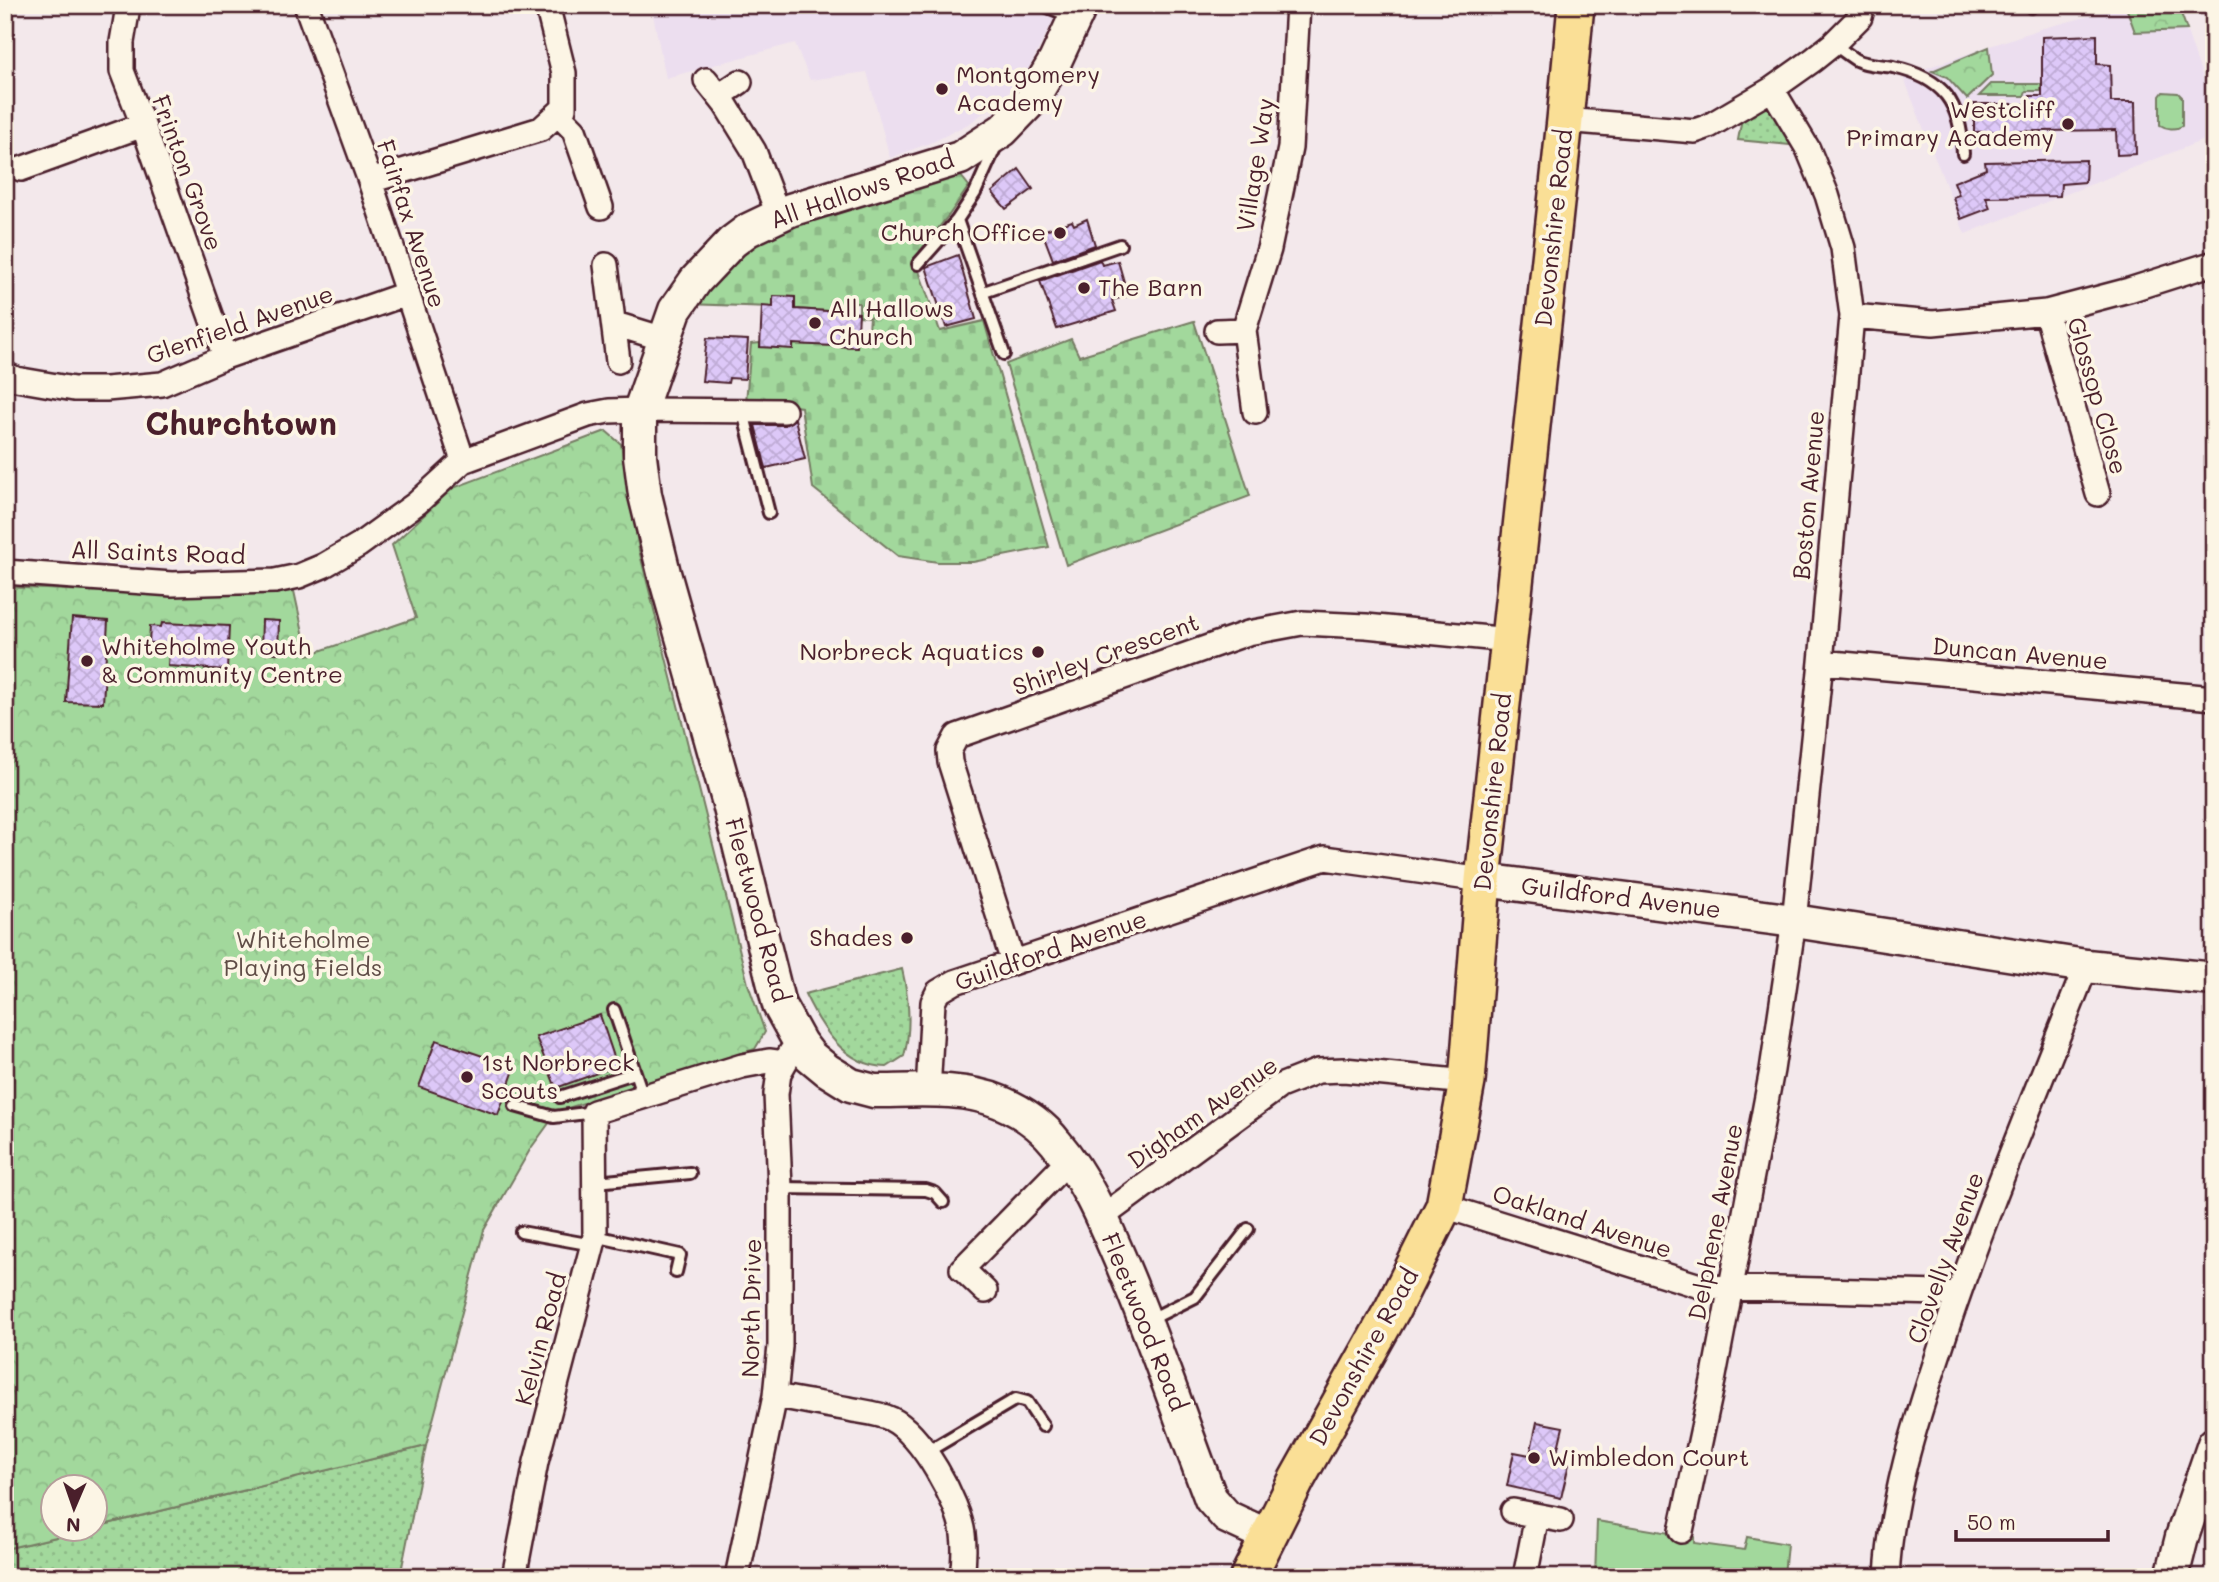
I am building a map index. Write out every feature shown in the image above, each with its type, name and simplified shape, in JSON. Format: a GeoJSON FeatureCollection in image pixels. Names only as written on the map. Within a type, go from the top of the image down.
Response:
{"type":"FeatureCollection","features":[{"type":"Feature","properties":{"kind":"main road","name":"Devonshire Road"},"geometry":{"type":"LineString","coordinates":[[1269,1536],[1297,1479],[1393,1308],[1444,1206],[1467,1082],[1483,880],[1566,120],[1576,5]]}},
{"type":"Feature","properties":{"kind":"main road"},"geometry":{"type":"LineString","coordinates":[[1248,1577],[1269,1536]]}},
{"type":"Feature","properties":{"kind":"street","name":"Frinton Grove"},"geometry":{"type":"LineString","coordinates":[[131,5],[128,7],[122,42],[122,71],[225,357]]}},
{"type":"Feature","properties":{"kind":"street","name":"Fairfax Avenue"},"geometry":{"type":"LineString","coordinates":[[306,5],[370,181],[463,461]]}},
{"type":"Feature","properties":{"kind":"street"},"geometry":{"type":"LineString","coordinates":[[370,181],[541,128],[558,114],[564,108],[564,73],[547,5]]}},
{"type":"Feature","properties":{"kind":"street","name":"Village Way"},"geometry":{"type":"LineString","coordinates":[[1255,412],[1244,330],[1269,249],[1290,148],[1298,5]]}},
{"type":"Feature","properties":{"kind":"street"},"geometry":{"type":"LineString","coordinates":[[1566,120],[1695,131],[1709,126],[1772,89],[1833,44],[1860,17],[1863,5]]}},
{"type":"Feature","properties":{"kind":"street","name":"All Hallows Road"},"geometry":{"type":"LineString","coordinates":[[640,410],[675,310],[696,280],[732,242],[778,214],[960,158],[1003,131],[1031,101],[1055,61],[1078,11]]}},
{"type":"Feature","properties":{"kind":"street"},"geometry":{"type":"LineString","coordinates":[[740,82],[713,88],[754,151],[778,214]]}},
{"type":"Feature","properties":{"kind":"street","name":"Boston Avenue"},"geometry":{"type":"LineString","coordinates":[[1772,89],[1808,149],[1827,195],[1843,248],[1852,316],[1821,662],[1794,921]]}},
{"type":"Feature","properties":{"kind":"street"},"geometry":{"type":"LineString","coordinates":[[558,114],[574,130],[604,198]]}},
{"type":"Feature","properties":{"kind":"street"},"geometry":{"type":"LineString","coordinates":[[21,169],[143,125]]}},
{"type":"Feature","properties":{"kind":"street"},"geometry":{"type":"LineString","coordinates":[[1852,316],[1933,323],[2046,312],[2129,290],[2214,263]]}},
{"type":"Feature","properties":{"kind":"street"},"geometry":{"type":"LineString","coordinates":[[606,265],[618,360]]}},
{"type":"Feature","properties":{"kind":"street","name":"Glenfield Avenue"},"geometry":{"type":"LineString","coordinates":[[5,374],[16,379],[74,389],[162,384],[225,357],[406,294]]}},
{"type":"Feature","properties":{"kind":"street","name":"Glossop Close"},"geometry":{"type":"LineString","coordinates":[[2046,312],[2098,494]]}},
{"type":"Feature","properties":{"kind":"street"},"geometry":{"type":"LineString","coordinates":[[615,324],[664,339]]}},
{"type":"Feature","properties":{"kind":"street"},"geometry":{"type":"LineString","coordinates":[[1217,331],[1244,330]]}},
{"type":"Feature","properties":{"kind":"street","name":"All Saints Road"},"geometry":{"type":"LineString","coordinates":[[5,572],[172,584],[275,581],[299,576],[323,566],[359,545],[417,503],[463,461],[588,415],[640,410],[784,411]]}},
{"type":"Feature","properties":{"kind":"street","name":"Fleetwood Road"},"geometry":{"type":"LineString","coordinates":[[640,410],[640,456],[645,495],[664,573],[728,800],[792,1053],[810,1056],[851,1085],[874,1091],[957,1092],[981,1095],[1001,1102],[1039,1126],[1055,1142],[1069,1160],[1102,1217],[1147,1321],[1211,1499],[1227,1517],[1269,1536]]}},
{"type":"Feature","properties":{"kind":"street","name":"Shirley Crescent"},"geometry":{"type":"LineString","coordinates":[[1013,962],[950,762],[949,751],[957,736],[1248,633],[1302,623],[1366,626],[1509,640]]}},
{"type":"Feature","properties":{"kind":"street","name":"Duncan Avenue"},"geometry":{"type":"LineString","coordinates":[[1821,662],[2214,698]]}},
{"type":"Feature","properties":{"kind":"street","name":"Guildford Avenue"},"geometry":{"type":"LineString","coordinates":[[929,1091],[933,1002],[938,992],[955,982],[1325,858],[1794,921],[2086,966],[2214,979]]}},
{"type":"Feature","properties":{"kind":"street","name":"Delphene Avenue"},"geometry":{"type":"LineString","coordinates":[[1681,1531],[1772,1070],[1794,921]]}},
{"type":"Feature","properties":{"kind":"street","name":"Clovelly Avenue"},"geometry":{"type":"LineString","coordinates":[[1887,1577],[1891,1527],[1898,1490],[1925,1392],[1957,1296],[2086,966]]}},
{"type":"Feature","properties":{"kind":"street"},"geometry":{"type":"LineString","coordinates":[[594,1112],[792,1053]]}},
{"type":"Feature","properties":{"kind":"street","name":"North Drive"},"geometry":{"type":"LineString","coordinates":[[737,1577],[775,1396],[780,1346],[780,1188],[776,1094],[779,1073],[792,1053]]}},
{"type":"Feature","properties":{"kind":"street","name":"Digham Avenue"},"geometry":{"type":"LineString","coordinates":[[1102,1217],[1280,1086],[1318,1071],[1344,1070],[1467,1082]]}},
{"type":"Feature","properties":{"kind":"street","name":"Kelvin Road"},"geometry":{"type":"LineString","coordinates":[[514,1577],[536,1462],[594,1241],[594,1112]]}},
{"type":"Feature","properties":{"kind":"street"},"geometry":{"type":"LineString","coordinates":[[985,1291],[953,1263],[1069,1160]]}},
{"type":"Feature","properties":{"kind":"street","name":"Oakland Avenue"},"geometry":{"type":"LineString","coordinates":[[1444,1206],[1703,1287],[1941,1293],[1957,1296]]}},
{"type":"Feature","properties":{"kind":"street"},"geometry":{"type":"LineString","coordinates":[[775,1396],[892,1419],[911,1437],[925,1453],[950,1493],[963,1531],[965,1555],[962,1577]]}},
{"type":"Feature","properties":{"kind":"street"},"geometry":{"type":"LineString","coordinates":[[2172,1577],[2182,1537],[2213,1449]]}},
{"type":"Feature","properties":{"kind":"street"},"geometry":{"type":"LineString","coordinates":[[1513,1511],[1561,1520]]}},
{"type":"Feature","properties":{"kind":"street"},"geometry":{"type":"LineString","coordinates":[[1525,1577],[1537,1516]]}},
{"type":"Feature","properties":{"kind":"lane"},"geometry":{"type":"LineString","coordinates":[[1043,5],[1078,11]]}},
{"type":"Feature","properties":{"kind":"lane"},"geometry":{"type":"LineString","coordinates":[[1833,44],[1858,61],[1896,68],[1928,79],[1948,96],[1959,117],[1963,154]]}},
{"type":"Feature","properties":{"kind":"lane"},"geometry":{"type":"LineString","coordinates":[[918,264],[957,220],[975,193],[1003,131]]}},
{"type":"Feature","properties":{"kind":"lane"},"geometry":{"type":"LineString","coordinates":[[957,220],[1004,354]]}},
{"type":"Feature","properties":{"kind":"lane"},"geometry":{"type":"LineString","coordinates":[[984,292],[1120,246]]}},
{"type":"Feature","properties":{"kind":"lane"},"geometry":{"type":"LineString","coordinates":[[743,412],[769,513]]}},
{"type":"Feature","properties":{"kind":"lane"},"geometry":{"type":"LineString","coordinates":[[614,1010],[643,1096]]}},
{"type":"Feature","properties":{"kind":"lane"},"geometry":{"type":"LineString","coordinates":[[560,1097],[634,1073]]}},
{"type":"Feature","properties":{"kind":"lane"},"geometry":{"type":"LineString","coordinates":[[515,1105],[554,1117],[594,1112]]}},
{"type":"Feature","properties":{"kind":"lane"},"geometry":{"type":"LineString","coordinates":[[596,1182],[690,1174]]}},
{"type":"Feature","properties":{"kind":"lane"},"geometry":{"type":"LineString","coordinates":[[780,1188],[926,1189],[943,1202]]}},
{"type":"Feature","properties":{"kind":"lane"},"geometry":{"type":"LineString","coordinates":[[1147,1321],[1195,1297],[1248,1229]]}},
{"type":"Feature","properties":{"kind":"lane"},"geometry":{"type":"LineString","coordinates":[[521,1231],[680,1255],[676,1272]]}},
{"type":"Feature","properties":{"kind":"lane"},"geometry":{"type":"LineString","coordinates":[[925,1453],[1016,1399],[1027,1402],[1043,1426]]}},
{"type":"Feature","properties":{"kind":"shaded area","name":"Montgomery Academy"},"geometry":{"type":"Polygon","coordinates":[[[651,5],[1061,5],[1030,66],[1005,97],[970,123],[935,141],[890,158],[867,72],[810,80],[795,43],[666,78],[651,5]]]}},
{"type":"Feature","properties":{"kind":"shaded area","name":"Westcliff Primary Academy"},"geometry":{"type":"Polygon","coordinates":[[[2132,5],[2178,5],[2214,111],[2214,136],[1965,234],[1903,76],[2040,29],[2132,5]]]}},
{"type":"Feature","properties":{"kind":"green space"},"geometry":{"type":"Polygon","coordinates":[[[2178,5],[2187,30],[2135,32],[2126,7],[2178,5]]]}},
{"type":"Feature","properties":{"kind":"green space"},"geometry":{"type":"Polygon","coordinates":[[[1989,47],[1992,75],[1967,99],[1947,77],[1932,71],[1989,47]]]}},
{"type":"Feature","properties":{"kind":"green space"},"geometry":{"type":"Polygon","coordinates":[[[1991,84],[2041,84],[2041,91],[2026,91],[2024,96],[1979,96],[1991,84]]]}},
{"type":"Feature","properties":{"kind":"green space"},"geometry":{"type":"Polygon","coordinates":[[[2163,92],[2178,93],[2182,97],[2182,126],[2171,128],[2160,125],[2160,96],[2163,92]]]}},
{"type":"Feature","properties":{"kind":"green space"},"geometry":{"type":"Polygon","coordinates":[[[1768,101],[1800,146],[1738,140],[1742,118],[1768,101]]]}},
{"type":"Feature","properties":{"kind":"green space"},"geometry":{"type":"Polygon","coordinates":[[[957,171],[969,186],[920,251],[918,268],[940,331],[984,321],[1049,547],[973,562],[938,562],[898,556],[813,488],[801,407],[761,401],[746,402],[751,344],[793,348],[793,344],[856,347],[857,330],[869,330],[870,317],[859,316],[859,303],[845,303],[844,312],[795,309],[795,297],[773,296],[773,307],[688,304],[745,247],[788,226],[957,171]]]}},
{"type":"Feature","properties":{"kind":"green space"},"geometry":{"type":"Polygon","coordinates":[[[1194,321],[1250,496],[1066,565],[1006,364],[1071,339],[1079,356],[1194,321]]]}},
{"type":"Feature","properties":{"kind":"green space","name":"Whiteholme Playing Fields"},"geometry":{"type":"Polygon","coordinates":[[[606,431],[621,444],[639,550],[748,984],[765,1032],[755,1049],[558,1111],[531,1148],[484,1230],[426,1446],[108,1524],[108,1474],[38,1474],[38,1541],[5,1549],[5,587],[170,595],[294,591],[308,655],[416,618],[392,545],[453,488],[606,431]]]}},
{"type":"Feature","properties":{"kind":"green space"},"geometry":{"type":"Polygon","coordinates":[[[902,969],[909,1013],[904,1056],[887,1067],[858,1060],[846,1052],[827,1031],[805,994],[902,969]]]}},
{"type":"Feature","properties":{"kind":"green space"},"geometry":{"type":"Polygon","coordinates":[[[426,1446],[400,1577],[5,1577],[5,1549],[38,1541],[38,1544],[108,1544],[108,1524],[426,1446]]]}},
{"type":"Feature","properties":{"kind":"green space"},"geometry":{"type":"Polygon","coordinates":[[[1597,1521],[1694,1537],[1694,1543],[1744,1550],[1747,1537],[1787,1544],[1784,1575],[1802,1577],[1595,1577],[1597,1521]]]}},
{"type":"Feature","properties":{"kind":"building"},"geometry":{"type":"Polygon","coordinates":[[[2097,35],[2097,64],[2110,65],[2111,102],[2135,102],[2136,154],[2117,155],[2116,130],[1974,132],[1974,104],[2030,104],[2030,96],[2042,96],[2042,37],[2097,35]]]}},
{"type":"Feature","properties":{"kind":"building"},"geometry":{"type":"Polygon","coordinates":[[[2086,160],[2085,182],[2061,184],[2060,196],[1986,197],[1990,208],[1961,219],[1953,197],[1959,195],[1954,182],[1986,169],[1985,162],[2086,160]]]}},
{"type":"Feature","properties":{"kind":"building"},"geometry":{"type":"Polygon","coordinates":[[[1019,169],[1033,189],[1006,209],[992,192],[1019,169]]]}},
{"type":"Feature","properties":{"kind":"building"},"geometry":{"type":"Polygon","coordinates":[[[1087,219],[1095,245],[1053,260],[1042,231],[1072,221],[1074,225],[1087,219]]]}},
{"type":"Feature","properties":{"kind":"building"},"geometry":{"type":"Polygon","coordinates":[[[958,255],[976,319],[946,327],[926,267],[958,255]]]}},
{"type":"Feature","properties":{"kind":"building","name":"The Barn"},"geometry":{"type":"Polygon","coordinates":[[[1100,260],[1102,265],[1118,261],[1128,296],[1112,300],[1116,311],[1057,329],[1040,281],[1100,260]]]}},
{"type":"Feature","properties":{"kind":"building","name":"All Hallows Church"},"geometry":{"type":"Polygon","coordinates":[[[773,296],[795,297],[795,309],[859,313],[857,347],[793,344],[793,349],[760,347],[762,306],[773,307],[773,296]]]}},
{"type":"Feature","properties":{"kind":"building"},"geometry":{"type":"Polygon","coordinates":[[[707,338],[748,340],[745,379],[729,378],[728,383],[702,381],[707,338]]]}},
{"type":"Feature","properties":{"kind":"building"},"geometry":{"type":"Polygon","coordinates":[[[795,419],[805,459],[766,468],[755,425],[785,425],[795,419]]]}},
{"type":"Feature","properties":{"kind":"building","name":"Whiteholme Youth & Community Centre"},"geometry":{"type":"Polygon","coordinates":[[[72,618],[108,621],[103,703],[66,702],[72,618]]]}},
{"type":"Feature","properties":{"kind":"building"},"geometry":{"type":"Polygon","coordinates":[[[262,620],[279,621],[278,653],[261,652],[262,620]]]}},
{"type":"Feature","properties":{"kind":"building","name":"Whiteholme Youth & Community Centre"},"geometry":{"type":"Polygon","coordinates":[[[162,623],[229,626],[227,670],[168,666],[169,649],[161,648],[161,643],[149,643],[150,626],[161,627],[162,623]]]}},
{"type":"Feature","properties":{"kind":"building"},"geometry":{"type":"Polygon","coordinates":[[[600,1015],[617,1066],[556,1088],[536,1037],[600,1015]]]}},
{"type":"Feature","properties":{"kind":"building","name":"1st Norbreck Scouts"},"geometry":{"type":"Polygon","coordinates":[[[436,1040],[515,1067],[498,1115],[419,1087],[436,1040]]]}},
{"type":"Feature","properties":{"kind":"building","name":"Wimbledon Court"},"geometry":{"type":"Polygon","coordinates":[[[1537,1422],[1563,1427],[1555,1461],[1569,1464],[1561,1498],[1507,1486],[1514,1452],[1530,1455],[1537,1422]]]}},
{"type":"Feature","properties":{"kind":"place","name":"Montgomery Academy"},"geometry":{"type":"Point","coordinates":[942,89]}},
{"type":"Feature","properties":{"kind":"place","name":"Westcliff Primary Academy"},"geometry":{"type":"Point","coordinates":[2068,124]}},
{"type":"Feature","properties":{"kind":"place","name":"Church Office"},"geometry":{"type":"Point","coordinates":[1060,233]}},
{"type":"Feature","properties":{"kind":"place","name":"The Barn"},"geometry":{"type":"Point","coordinates":[1084,288]}},
{"type":"Feature","properties":{"kind":"place","name":"All Hallows Church"},"geometry":{"type":"Point","coordinates":[815,323]}},
{"type":"Feature","properties":{"kind":"place","name":"Norbreck Aquatics"},"geometry":{"type":"Point","coordinates":[1038,652]}},
{"type":"Feature","properties":{"kind":"place","name":"Whiteholme Youth & Community Centre"},"geometry":{"type":"Point","coordinates":[87,661]}},
{"type":"Feature","properties":{"kind":"place","name":"Shades"},"geometry":{"type":"Point","coordinates":[907,938]}},
{"type":"Feature","properties":{"kind":"place","name":"1st Norbreck Scouts"},"geometry":{"type":"Point","coordinates":[467,1077]}},
{"type":"Feature","properties":{"kind":"place","name":"Wimbledon Court"},"geometry":{"type":"Point","coordinates":[1534,1458]}},
{"type":"Feature","properties":{"kind":"district","name":"Churchtown"},"geometry":{"type":"Point","coordinates":[241,424]}}]}
